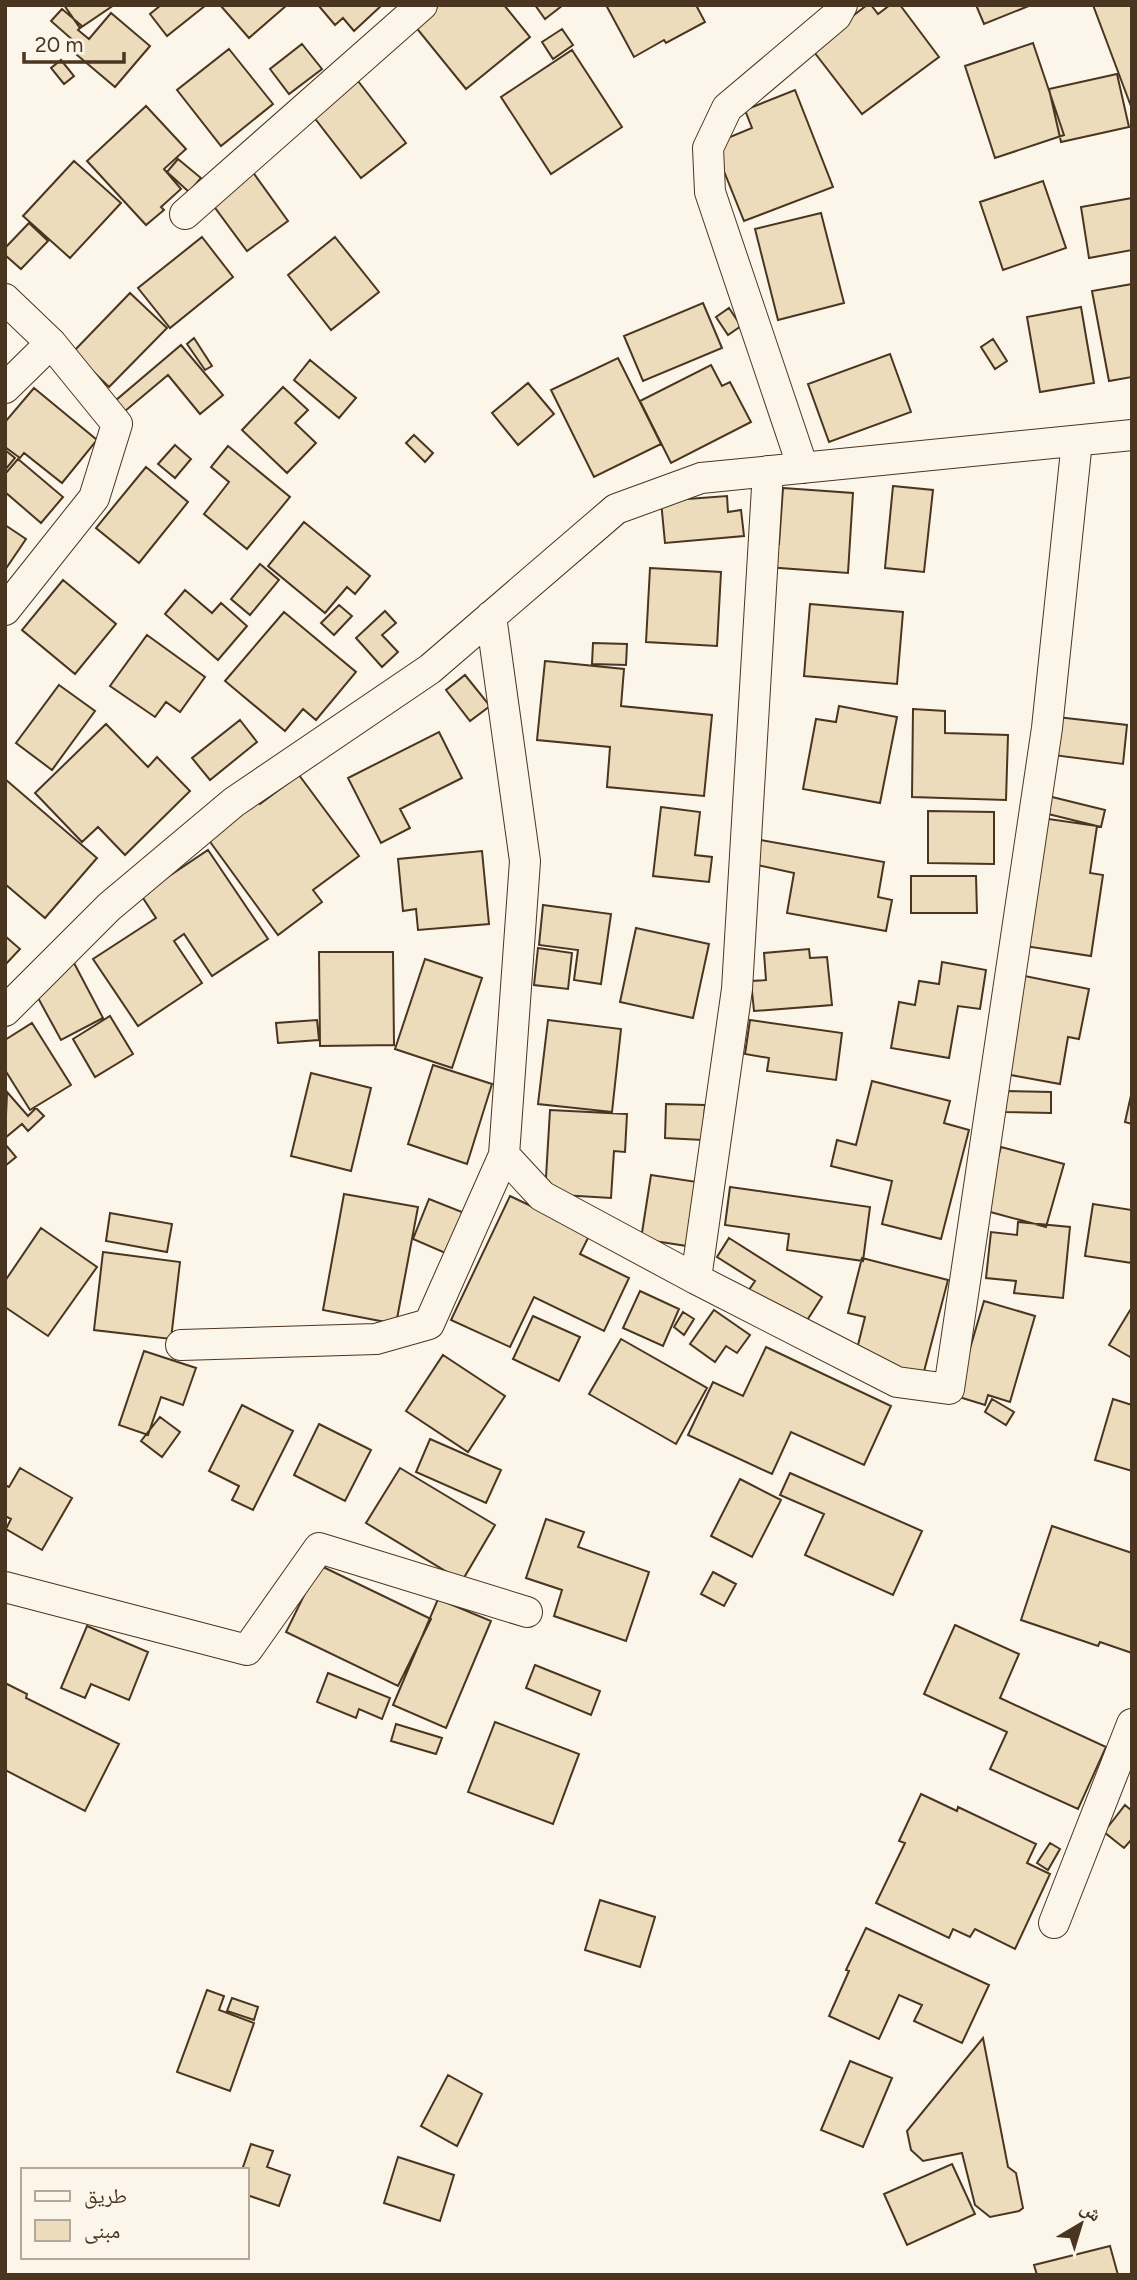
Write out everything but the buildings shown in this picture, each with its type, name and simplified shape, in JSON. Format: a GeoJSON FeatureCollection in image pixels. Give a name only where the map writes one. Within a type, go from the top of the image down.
{"type":"FeatureCollection","features":[{"type":"Feature","properties":{"kind":"street"},"geometry":{"type":"LineString","coordinates":[[186,214],[422,5]]}},
{"type":"Feature","properties":{"kind":"street"},"geometry":{"type":"LineString","coordinates":[[803,468],[710,192],[708,148],[727,108],[836,16],[842,5]]}},
{"type":"Feature","properties":{"kind":"street"},"geometry":{"type":"LineString","coordinates":[[5,299],[51,343],[117,424],[94,498],[5,610]]}},
{"type":"Feature","properties":{"kind":"street"},"geometry":{"type":"LineString","coordinates":[[5,388],[51,343]]}},
{"type":"Feature","properties":{"kind":"street"},"geometry":{"type":"LineString","coordinates":[[5,1011],[109,906],[234,802],[430,669],[616,509],[701,478],[1132,435]]}},
{"type":"Feature","properties":{"kind":"street"},"geometry":{"type":"LineString","coordinates":[[504,1155],[542,1196],[696,1279],[897,1382],[949,1389],[1047,727],[1077,441]]}},
{"type":"Feature","properties":{"kind":"street"},"geometry":{"type":"LineString","coordinates":[[696,1279],[737,989],[768,471]]}},
{"type":"Feature","properties":{"kind":"street"},"geometry":{"type":"LineString","coordinates":[[181,1345],[376,1339],[429,1324],[504,1155],[525,861],[491,616]]}},
{"type":"Feature","properties":{"kind":"street"},"geometry":{"type":"LineString","coordinates":[[5,1587],[247,1650],[319,1548],[527,1612]]}},
{"type":"Feature","properties":{"kind":"street"},"geometry":{"type":"LineString","coordinates":[[1054,1923],[1132,1724]]}}]}
